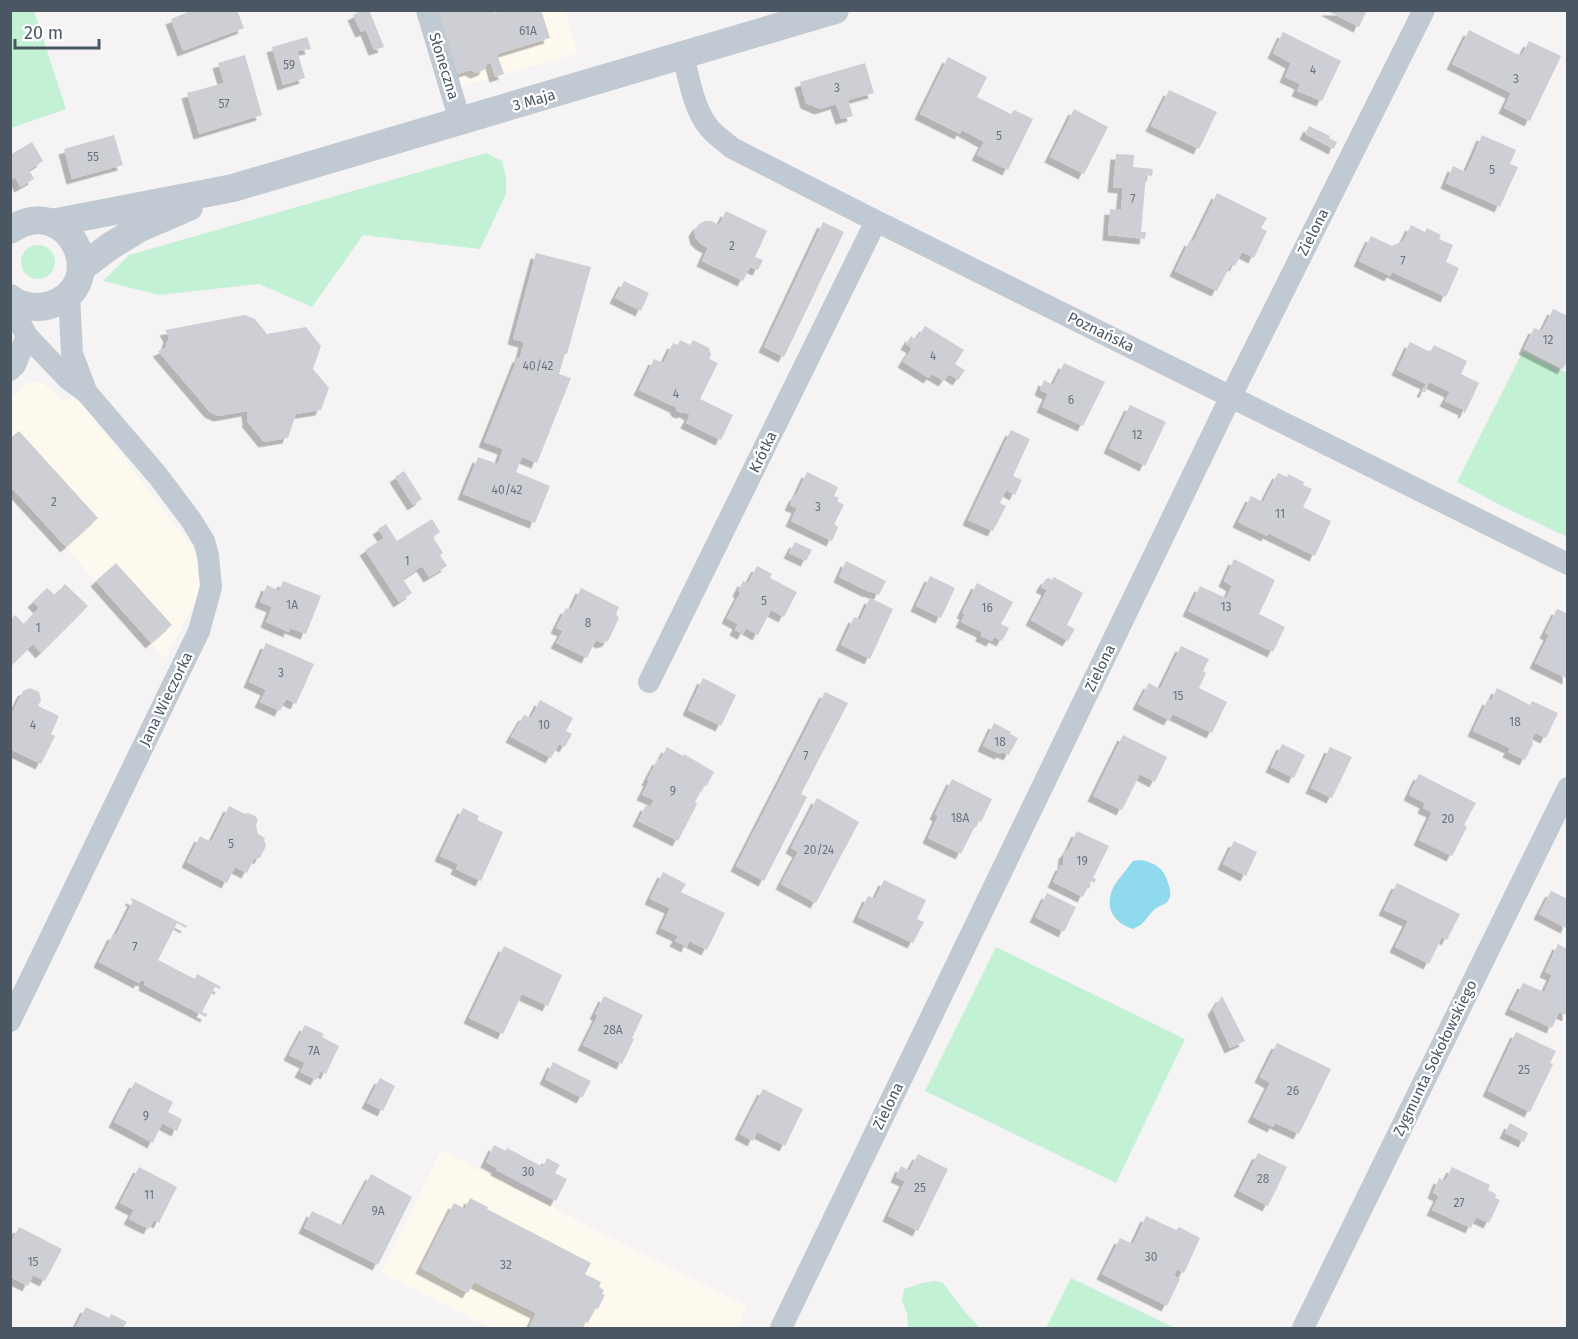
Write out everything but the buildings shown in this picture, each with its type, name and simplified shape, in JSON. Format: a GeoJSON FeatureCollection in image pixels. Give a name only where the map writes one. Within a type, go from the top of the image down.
{"type":"FeatureCollection","features":[{"type":"Feature","properties":{"kind":"street","name":"Słoneczna"},"geometry":{"type":"LineString","coordinates":[[427,10],[460,121]]}},
{"type":"Feature","properties":{"kind":"street","name":"3 Maja"},"geometry":{"type":"LineString","coordinates":[[13,227],[35,220],[52,222],[232,188],[835,10]]}},
{"type":"Feature","properties":{"kind":"street","name":"Zielona"},"geometry":{"type":"LineString","coordinates":[[781,1329],[1231,396],[1424,10]]}},
{"type":"Feature","properties":{"kind":"street","name":"Poznańska"},"geometry":{"type":"LineString","coordinates":[[683,56],[697,106],[706,124],[732,148],[1568,564]]}},
{"type":"Feature","properties":{"kind":"street","name":"3 Maja"},"geometry":{"type":"LineString","coordinates":[[81,268],[138,229],[232,188]]}},
{"type":"Feature","properties":{"kind":"street","name":"Krótka"},"geometry":{"type":"LineString","coordinates":[[649,682],[876,221]]}},
{"type":"Feature","properties":{"kind":"street"},"geometry":{"type":"LineString","coordinates":[[10,298],[28,307],[43,307],[57,303],[69,294],[78,282],[81,268],[80,253],[74,240],[64,229],[52,222]]}},
{"type":"Feature","properties":{"kind":"street","name":"Jana Wieczorka"},"geometry":{"type":"LineString","coordinates":[[69,294],[72,354],[87,393]]}},
{"type":"Feature","properties":{"kind":"street","name":"Jana Wieczorka"},"geometry":{"type":"LineString","coordinates":[[10,304],[27,336],[68,379],[87,393],[158,476],[191,520],[204,541],[208,555],[211,587],[199,632],[10,1021]]}},
{"type":"Feature","properties":{"kind":"street"},"geometry":{"type":"LineString","coordinates":[[10,370],[15,365],[27,336]]}},
{"type":"Feature","properties":{"kind":"street","name":"Zygmunta Sokołowskiego"},"geometry":{"type":"LineString","coordinates":[[1303,1329],[1568,788]]}},
{"type":"Feature","properties":{"kind":"shaded area"},"geometry":{"type":"Polygon","coordinates":[[[504,10],[565,11],[578,53],[461,86],[437,11],[494,11],[496,13],[504,10]]]}},
{"type":"Feature","properties":{"kind":"shaded area"},"geometry":{"type":"Polygon","coordinates":[[[28,382],[42,382],[63,402],[74,397],[83,405],[193,548],[202,578],[201,592],[165,659],[11,486],[11,399],[28,382]]]}},
{"type":"Feature","properties":{"kind":"shaded area"},"geometry":{"type":"Polygon","coordinates":[[[441,1151],[747,1306],[737,1328],[491,1328],[381,1272],[441,1151]]]}},
{"type":"Feature","properties":{"kind":"green space"},"geometry":{"type":"Polygon","coordinates":[[[10,11],[34,11],[66,109],[11,128],[10,11]]]}},
{"type":"Feature","properties":{"kind":"green space"},"geometry":{"type":"Polygon","coordinates":[[[486,153],[502,161],[506,177],[506,194],[480,249],[363,235],[312,307],[259,284],[159,295],[103,281],[129,255],[486,153]]]}},
{"type":"Feature","properties":{"kind":"green space"},"geometry":{"type":"Polygon","coordinates":[[[38,245],[50,250],[55,262],[50,274],[38,279],[26,274],[21,262],[26,250],[38,245]]]}},
{"type":"Feature","properties":{"kind":"green space"},"geometry":{"type":"Polygon","coordinates":[[[1523,351],[1567,373],[1567,537],[1457,482],[1523,351]]]}},
{"type":"Feature","properties":{"kind":"green space"},"geometry":{"type":"Polygon","coordinates":[[[996,947],[1185,1039],[1116,1183],[925,1091],[996,947]]]}},
{"type":"Feature","properties":{"kind":"green space"},"geometry":{"type":"Polygon","coordinates":[[[1071,1278],[1175,1328],[1046,1328],[1071,1278]]]}},
{"type":"Feature","properties":{"kind":"green space"},"geometry":{"type":"Polygon","coordinates":[[[935,1281],[943,1283],[980,1328],[908,1328],[907,1314],[902,1300],[904,1289],[935,1281]]]}},
{"type":"Feature","properties":{"kind":"water"},"geometry":{"type":"Polygon","coordinates":[[[1142,860],[1162,870],[1170,894],[1166,903],[1155,909],[1143,923],[1133,929],[1121,923],[1112,914],[1110,895],[1133,861],[1142,860]]]}}]}
